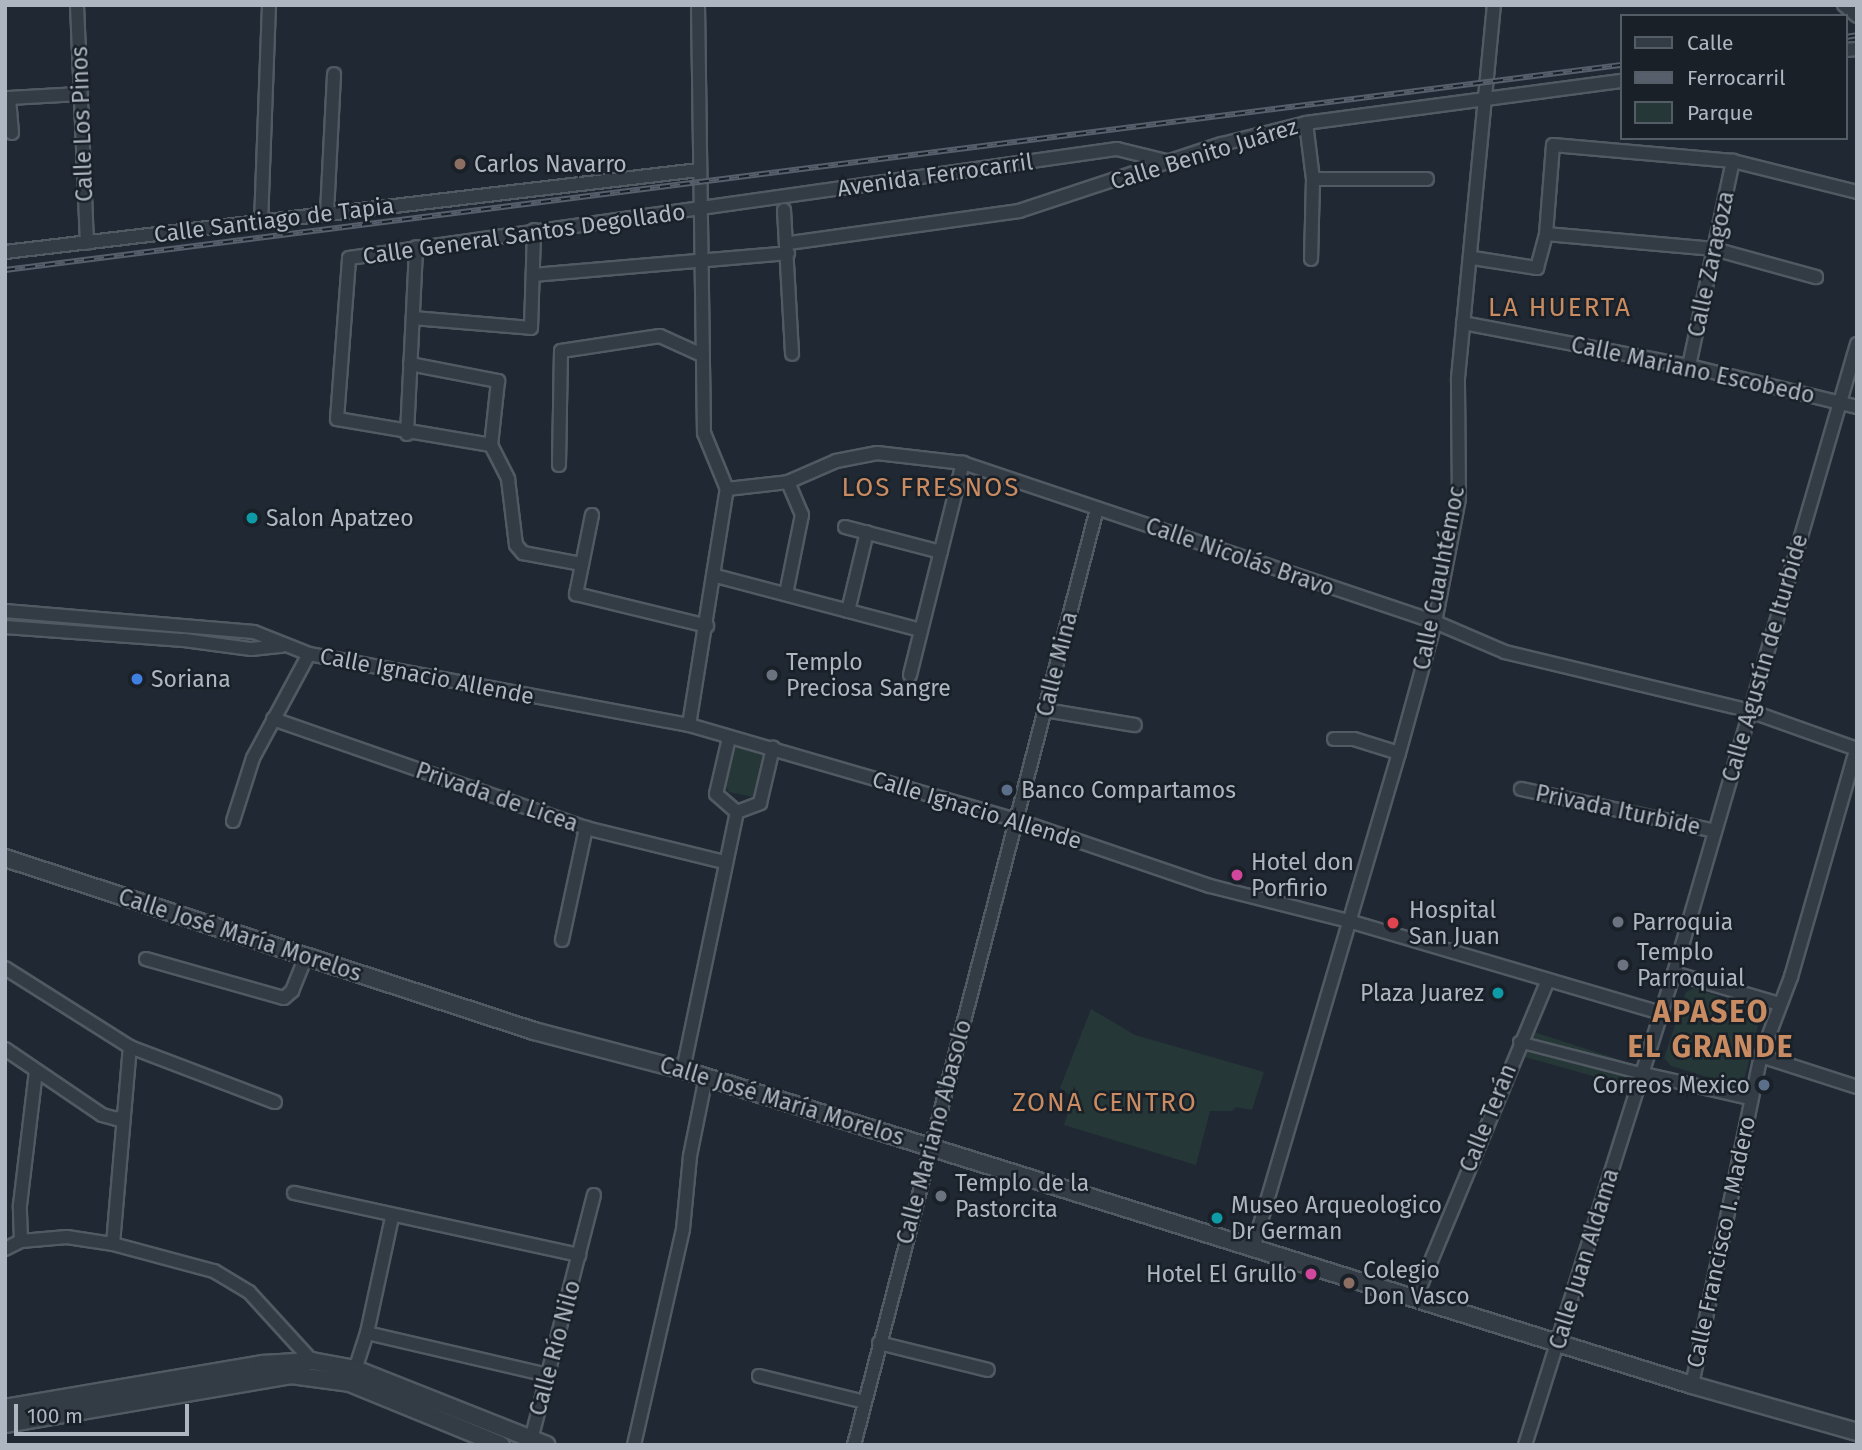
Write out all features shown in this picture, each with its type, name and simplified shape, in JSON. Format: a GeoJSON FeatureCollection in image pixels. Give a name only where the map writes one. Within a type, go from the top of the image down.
{"type":"FeatureCollection","features":[{"type":"Feature","properties":{"kind":"street","name":"Calle Los Pinos"},"geometry":{"type":"LineString","coordinates":[[77,5],[87,243]]}},
{"type":"Feature","properties":{"kind":"street"},"geometry":{"type":"LineString","coordinates":[[261,223],[269,5]]}},
{"type":"Feature","properties":{"kind":"street"},"geometry":{"type":"LineString","coordinates":[[689,725],[716,576],[727,489],[704,433],[699,261],[698,5]]}},
{"type":"Feature","properties":{"kind":"street","name":"Calle Cuauhtémoc"},"geometry":{"type":"LineString","coordinates":[[1254,1245],[1352,922],[1435,622],[1459,499],[1458,378],[1473,258],[1494,5]]}},
{"type":"Feature","properties":{"kind":"street"},"geometry":{"type":"LineString","coordinates":[[1844,5],[1857,16]]}},
{"type":"Feature","properties":{"kind":"street"},"geometry":{"type":"LineString","coordinates":[[327,213],[334,74]]}},
{"type":"Feature","properties":{"kind":"street","name":"Calle Benito Juárez"},"geometry":{"type":"LineString","coordinates":[[533,275],[699,261],[1019,211],[1170,162],[1306,123],[1620,82]]}},
{"type":"Feature","properties":{"kind":"street"},"geometry":{"type":"LineString","coordinates":[[12,133],[9,98],[79,94]]}},
{"type":"Feature","properties":{"kind":"street"},"geometry":{"type":"LineString","coordinates":[[1306,123],[1313,179],[1311,259]]}},
{"type":"Feature","properties":{"kind":"street"},"geometry":{"type":"LineString","coordinates":[[1473,258],[1536,268],[1546,234],[1553,145],[1733,161],[1857,192]]}},
{"type":"Feature","properties":{"kind":"street","name":"Avenida Ferrocarril"},"geometry":{"type":"LineString","coordinates":[[699,209],[1117,149],[1170,162]]}},
{"type":"Feature","properties":{"kind":"street","name":"Calle Zaragoza"},"geometry":{"type":"LineString","coordinates":[[1689,366],[1733,161]]}},
{"type":"Feature","properties":{"kind":"street","name":"Calle Santiago de Tapia"},"geometry":{"type":"LineString","coordinates":[[5,252],[261,223],[543,186],[699,170]]}},
{"type":"Feature","properties":{"kind":"street"},"geometry":{"type":"LineString","coordinates":[[1313,179],[1427,179]]}},
{"type":"Feature","properties":{"kind":"street","name":"Calle General Santos Degollado"},"geometry":{"type":"LineString","coordinates":[[407,434],[337,419],[349,258],[699,209]]}},
{"type":"Feature","properties":{"kind":"street"},"geometry":{"type":"LineString","coordinates":[[784,210],[789,248],[792,354]]}},
{"type":"Feature","properties":{"kind":"street"},"geometry":{"type":"LineString","coordinates":[[413,318],[531,328],[534,230]]}},
{"type":"Feature","properties":{"kind":"street"},"geometry":{"type":"LineString","coordinates":[[1546,234],[1714,249],[1816,277]]}},
{"type":"Feature","properties":{"kind":"street"},"geometry":{"type":"LineString","coordinates":[[416,247],[407,434],[491,445]]}},
{"type":"Feature","properties":{"kind":"street","name":"Calle Mariano Escobedo"},"geometry":{"type":"LineString","coordinates":[[1463,323],[1689,366],[1857,407]]}},
{"type":"Feature","properties":{"kind":"street"},"geometry":{"type":"LineString","coordinates":[[559,465],[561,351],[660,336],[702,355]]}},
{"type":"Feature","properties":{"kind":"street","name":"Calle Agustín de Iturbide"},"geometry":{"type":"LineString","coordinates":[[1661,1013],[1857,345]]}},
{"type":"Feature","properties":{"kind":"street"},"geometry":{"type":"LineString","coordinates":[[410,364],[498,381],[491,445],[508,479],[516,545],[523,553],[582,564]]}},
{"type":"Feature","properties":{"kind":"street","name":"Calle Nicolás Bravo"},"geometry":{"type":"LineString","coordinates":[[727,489],[788,482],[836,461],[877,453],[963,463],[1435,622],[1506,652],[1750,710],[1857,748]]}},
{"type":"Feature","properties":{"kind":"street"},"geometry":{"type":"LineString","coordinates":[[910,675],[963,463]]}},
{"type":"Feature","properties":{"kind":"street"},"geometry":{"type":"LineString","coordinates":[[786,594],[802,515],[788,482]]}},
{"type":"Feature","properties":{"kind":"street","name":"Calle Mina"},"geometry":{"type":"LineString","coordinates":[[1017,820],[1097,509]]}},
{"type":"Feature","properties":{"kind":"street"},"geometry":{"type":"LineString","coordinates":[[592,515],[576,594],[707,626]]}},
{"type":"Feature","properties":{"kind":"street"},"geometry":{"type":"LineString","coordinates":[[845,527],[941,552]]}},
{"type":"Feature","properties":{"kind":"street"},"geometry":{"type":"LineString","coordinates":[[848,611],[867,532]]}},
{"type":"Feature","properties":{"kind":"street"},"geometry":{"type":"LineString","coordinates":[[716,576],[921,631]]}},
{"type":"Feature","properties":{"kind":"street","name":"Calle Ignacio Allende"},"geometry":{"type":"LineString","coordinates":[[5,611],[185,623],[254,632],[282,646],[309,654],[689,725],[1017,820],[1210,886],[1352,922],[1661,1013]]}},
{"type":"Feature","properties":{"kind":"street","name":"Calle Ignacio Allende"},"geometry":{"type":"LineString","coordinates":[[5,627],[184,640],[251,649],[282,646]]}},
{"type":"Feature","properties":{"kind":"street"},"geometry":{"type":"LineString","coordinates":[[233,821],[253,758],[309,654]]}},
{"type":"Feature","properties":{"kind":"street"},"geometry":{"type":"LineString","coordinates":[[1045,710],[1135,725]]}},
{"type":"Feature","properties":{"kind":"street","name":"Privada de Licea"},"geometry":{"type":"LineString","coordinates":[[273,719],[586,828],[724,862]]}},
{"type":"Feature","properties":{"kind":"street"},"geometry":{"type":"LineString","coordinates":[[729,738],[716,794],[737,812]]}},
{"type":"Feature","properties":{"kind":"street"},"geometry":{"type":"LineString","coordinates":[[1334,739],[1354,738],[1399,753]]}},
{"type":"Feature","properties":{"kind":"street"},"geometry":{"type":"LineString","coordinates":[[737,812],[760,803],[773,748]]}},
{"type":"Feature","properties":{"kind":"street","name":"Calle Francisco I. Madero"},"geometry":{"type":"LineString","coordinates":[[1692,1385],[1760,1056],[1779,1004],[1857,748]]}},
{"type":"Feature","properties":{"kind":"street","name":"Privada Iturbide"},"geometry":{"type":"LineString","coordinates":[[1521,789],[1715,831]]}},
{"type":"Feature","properties":{"kind":"street"},"geometry":{"type":"LineString","coordinates":[[683,1070],[724,862],[737,812]]}},
{"type":"Feature","properties":{"kind":"street","name":"Calle Mariano Abasolo"},"geometry":{"type":"LineString","coordinates":[[855,1445],[930,1146],[1017,820]]}},
{"type":"Feature","properties":{"kind":"street"},"geometry":{"type":"LineString","coordinates":[[562,940],[586,828]]}},
{"type":"Feature","properties":{"kind":"street","name":"Calle José María Morelos"},"geometry":{"type":"LineString","coordinates":[[5,858],[534,1031],[683,1070],[1254,1245],[1692,1385],[1857,1432]]}},
{"type":"Feature","properties":{"kind":"street"},"geometry":{"type":"LineString","coordinates":[[146,959],[284,998],[292,991],[306,957]]}},
{"type":"Feature","properties":{"kind":"street"},"geometry":{"type":"LineString","coordinates":[[5,968],[130,1047],[275,1102]]}},
{"type":"Feature","properties":{"kind":"street"},"geometry":{"type":"LineString","coordinates":[[1674,972],[1779,1004]]}},
{"type":"Feature","properties":{"kind":"street","name":"Calle Terán"},"geometry":{"type":"LineString","coordinates":[[1416,1297],[1519,1042],[1548,980]]}},
{"type":"Feature","properties":{"kind":"street","name":"Calle Juan Aldama"},"geometry":{"type":"LineString","coordinates":[[1525,1445],[1560,1341],[1625,1121],[1644,1074],[1661,1013]]}},
{"type":"Feature","properties":{"kind":"street"},"geometry":{"type":"LineString","coordinates":[[1519,1042],[1750,1098]]}},
{"type":"Feature","properties":{"kind":"street"},"geometry":{"type":"LineString","coordinates":[[113,1244],[130,1047]]}},
{"type":"Feature","properties":{"kind":"street"},"geometry":{"type":"LineString","coordinates":[[5,1049],[102,1115],[117,1119],[123,1116]]}},
{"type":"Feature","properties":{"kind":"street"},"geometry":{"type":"LineString","coordinates":[[1760,1056],[1857,1087]]}},
{"type":"Feature","properties":{"kind":"street"},"geometry":{"type":"LineString","coordinates":[[21,1241],[20,1205],[36,1071]]}},
{"type":"Feature","properties":{"kind":"street"},"geometry":{"type":"LineString","coordinates":[[634,1445],[683,1229],[690,1156],[706,1077]]}},
{"type":"Feature","properties":{"kind":"street"},"geometry":{"type":"LineString","coordinates":[[294,1193],[392,1217],[579,1255]]}},
{"type":"Feature","properties":{"kind":"street","name":"Calle Río Nilo"},"geometry":{"type":"LineString","coordinates":[[531,1440],[594,1195]]}},
{"type":"Feature","properties":{"kind":"street"},"geometry":{"type":"LineString","coordinates":[[353,1376],[367,1333],[392,1217]]}},
{"type":"Feature","properties":{"kind":"street"},"geometry":{"type":"LineString","coordinates":[[5,1249],[21,1241],[67,1237],[113,1244],[233,1280],[312,1361]]}},
{"type":"Feature","properties":{"kind":"street"},"geometry":{"type":"LineString","coordinates":[[367,1333],[548,1375]]}},
{"type":"Feature","properties":{"kind":"street"},"geometry":{"type":"LineString","coordinates":[[879,1343],[988,1370]]}},
{"type":"Feature","properties":{"kind":"street"},"geometry":{"type":"LineString","coordinates":[[5,1408],[262,1364],[312,1361],[547,1445]]}},
{"type":"Feature","properties":{"kind":"street"},"geometry":{"type":"LineString","coordinates":[[5,1424],[291,1375],[353,1376],[501,1445]]}},
{"type":"Feature","properties":{"kind":"street"},"geometry":{"type":"LineString","coordinates":[[759,1377],[865,1402]]}},
{"type":"Feature","properties":{"kind":"green space"},"geometry":{"type":"Polygon","coordinates":[[[740,744],[764,751],[760,792],[753,797],[729,792],[725,786],[733,747],[740,744]]]}},
{"type":"Feature","properties":{"kind":"green space"},"geometry":{"type":"Polygon","coordinates":[[[1694,988],[1762,1011],[1744,1080],[1734,1085],[1671,1066],[1664,1058],[1686,992],[1694,988]]]}},
{"type":"Feature","properties":{"kind":"green space"},"geometry":{"type":"Polygon","coordinates":[[[1091,1009],[1135,1035],[1264,1072],[1252,1110],[1236,1107],[1232,1111],[1210,1111],[1196,1165],[1064,1125],[1073,1097],[1060,1088],[1091,1009]]]}},
{"type":"Feature","properties":{"kind":"green space"},"geometry":{"type":"Polygon","coordinates":[[[1531,1031],[1639,1066],[1632,1087],[1521,1056],[1531,1031]]]}},
{"type":"Feature","properties":{"kind":"railway"},"geometry":{"type":"LineString","coordinates":[[1848,37],[1857,35]]}},
{"type":"Feature","properties":{"kind":"railway"},"geometry":{"type":"LineString","coordinates":[[5,270],[1620,65]]}},
{"type":"Feature","properties":{"kind":"place","name":"Carlos Navarro"},"geometry":{"type":"Point","coordinates":[460,164]}},
{"type":"Feature","properties":{"kind":"place","name":"Salon Apatzeo"},"geometry":{"type":"Point","coordinates":[252,518]}},
{"type":"Feature","properties":{"kind":"place","name":"Templo Preciosa Sangre"},"geometry":{"type":"Point","coordinates":[772,675]}},
{"type":"Feature","properties":{"kind":"place","name":"Soriana"},"geometry":{"type":"Point","coordinates":[137,679]}},
{"type":"Feature","properties":{"kind":"place","name":"Banco Compartamos"},"geometry":{"type":"Point","coordinates":[1007,790]}},
{"type":"Feature","properties":{"kind":"place","name":"Hotel don Porfirio"},"geometry":{"type":"Point","coordinates":[1237,875]}},
{"type":"Feature","properties":{"kind":"place","name":"Parroquia"},"geometry":{"type":"Point","coordinates":[1618,922]}},
{"type":"Feature","properties":{"kind":"place","name":"Hospital San Juan"},"geometry":{"type":"Point","coordinates":[1393,923]}},
{"type":"Feature","properties":{"kind":"place","name":"Templo Parroquial"},"geometry":{"type":"Point","coordinates":[1623,965]}},
{"type":"Feature","properties":{"kind":"place","name":"Plaza Juarez"},"geometry":{"type":"Point","coordinates":[1498,993]}},
{"type":"Feature","properties":{"kind":"place","name":"Correos Mexico"},"geometry":{"type":"Point","coordinates":[1764,1085]}},
{"type":"Feature","properties":{"kind":"place","name":"Templo de la Pastorcita"},"geometry":{"type":"Point","coordinates":[941,1196]}},
{"type":"Feature","properties":{"kind":"place","name":"Museo Arqueologico Dr German"},"geometry":{"type":"Point","coordinates":[1217,1218]}},
{"type":"Feature","properties":{"kind":"place","name":"Hotel El Grullo"},"geometry":{"type":"Point","coordinates":[1311,1274]}},
{"type":"Feature","properties":{"kind":"place","name":"Colegio Don Vasco"},"geometry":{"type":"Point","coordinates":[1349,1283]}},
{"type":"Feature","properties":{"kind":"district","name":"LA HUERTA"},"geometry":{"type":"Point","coordinates":[1560,308]}},
{"type":"Feature","properties":{"kind":"district","name":"LOS FRESNOS"},"geometry":{"type":"Point","coordinates":[931,488]}},
{"type":"Feature","properties":{"kind":"district","name":"APASEO EL GRANDE"},"geometry":{"type":"Point","coordinates":[1711,1029]}},
{"type":"Feature","properties":{"kind":"district","name":"ZONA CENTRO"},"geometry":{"type":"Point","coordinates":[1105,1103]}}]}
